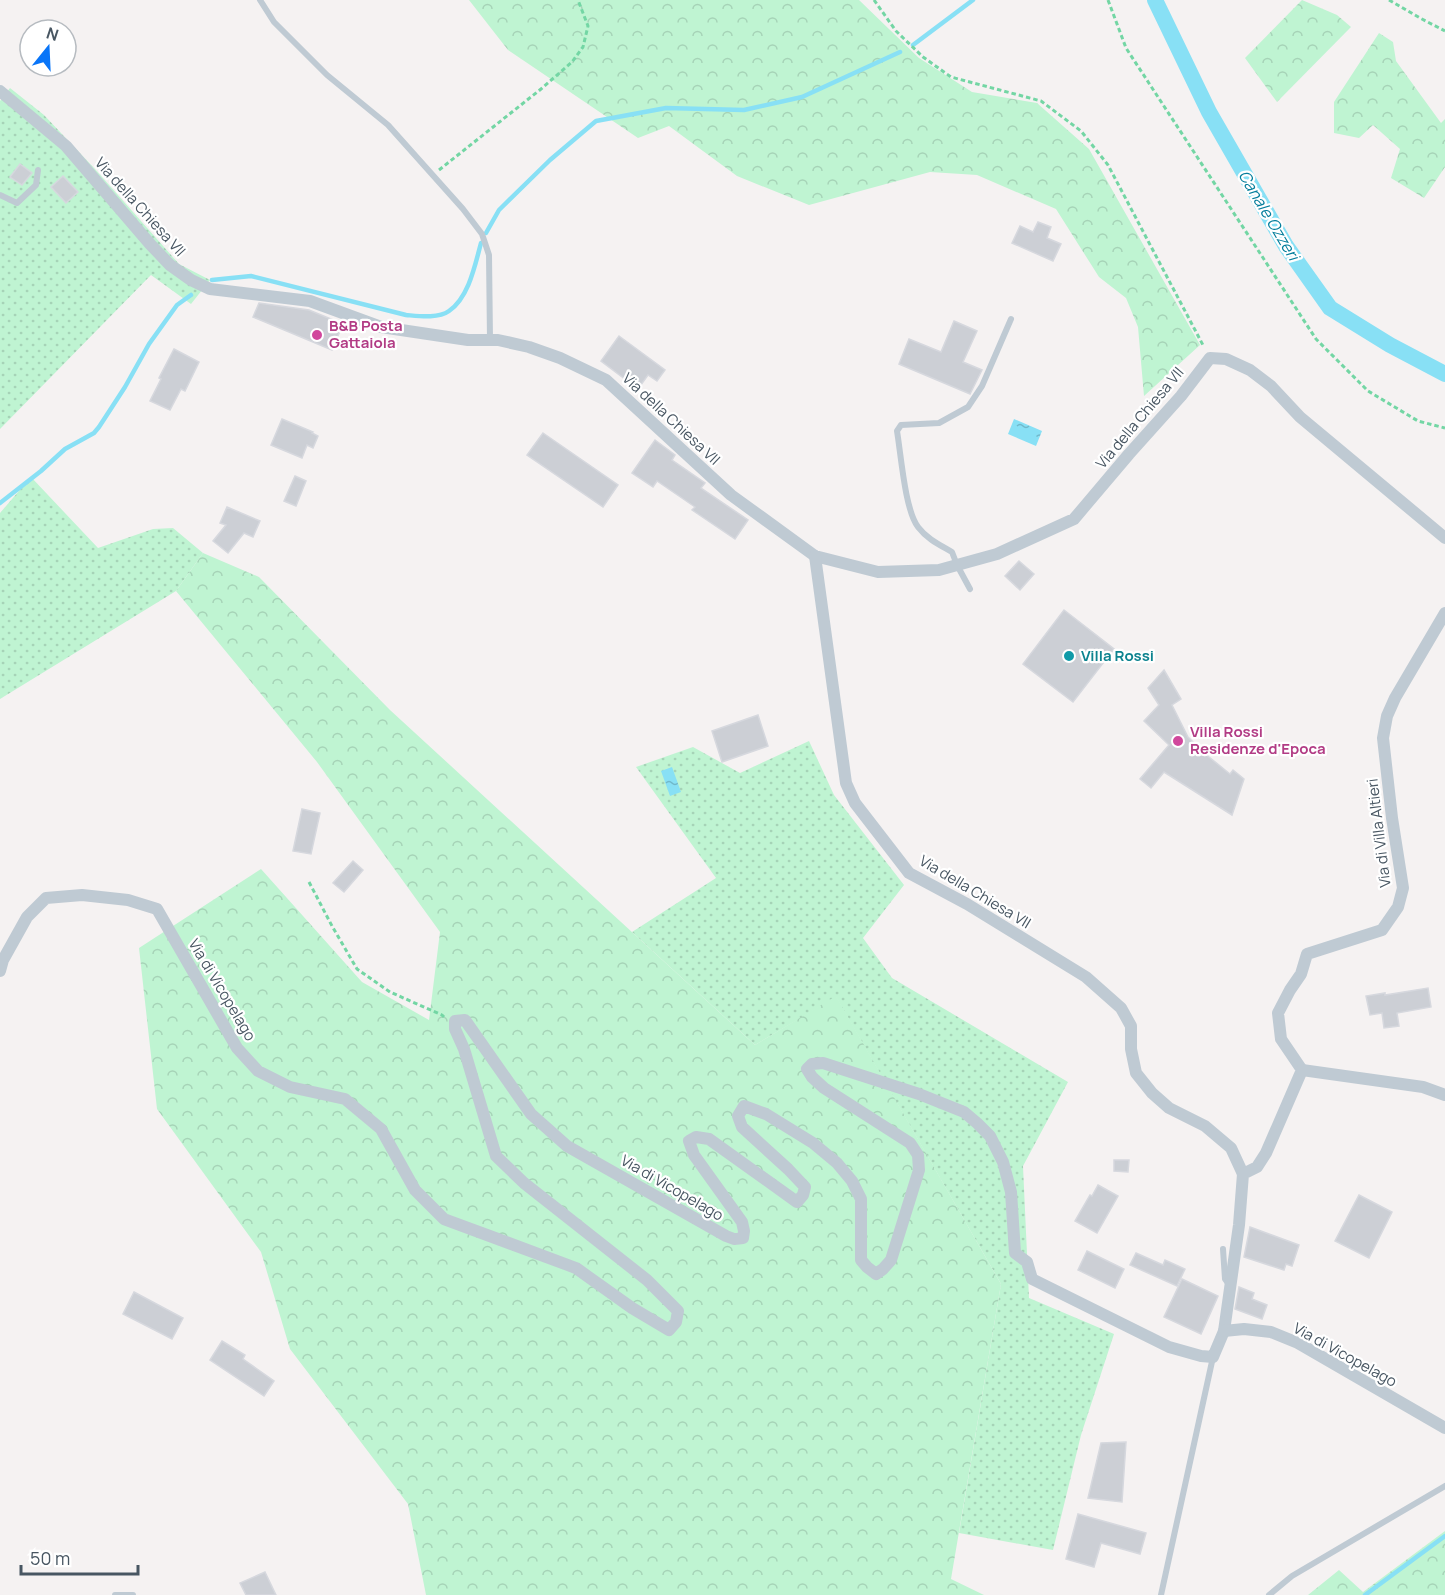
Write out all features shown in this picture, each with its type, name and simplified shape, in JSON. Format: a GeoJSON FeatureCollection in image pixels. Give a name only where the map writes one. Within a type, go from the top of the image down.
{"type":"FeatureCollection","features":[{"type":"Feature","properties":{"kind":"street","name":"Via della Chiesa VII"},"geometry":{"type":"LineString","coordinates":[[0,91],[66,146],[150,244],[170,265],[192,280],[210,289],[310,301],[381,327],[468,340],[498,340],[529,346],[560,358],[606,380],[731,495],[814,556],[878,572],[939,570],[997,554],[1074,519],[1210,358]]}},
{"type":"Feature","properties":{"kind":"street"},"geometry":{"type":"LineString","coordinates":[[1210,358],[1226,359],[1250,370],[1271,386],[1300,417],[1445,538]]}},
{"type":"Feature","properties":{"kind":"street","name":"Via della Chiesa VII"},"geometry":{"type":"LineString","coordinates":[[814,556],[846,783],[855,803],[909,873],[967,904],[1086,977],[1121,1008],[1131,1026],[1131,1049],[1136,1073],[1152,1093],[1169,1107],[1205,1126],[1231,1148],[1244,1174]]}},
{"type":"Feature","properties":{"kind":"street","name":"Via di Villa Altieri"},"geometry":{"type":"LineString","coordinates":[[1302,1070],[1281,1039],[1278,1013],[1301,974],[1307,954],[1382,930],[1398,907],[1403,888],[1383,738],[1387,716],[1395,698],[1445,613]]}},
{"type":"Feature","properties":{"kind":"street","name":"Via di Vicopelago"},"geometry":{"type":"LineString","coordinates":[[0,971],[3,960],[27,917],[46,898],[82,896],[128,900],[157,909],[237,1048],[258,1071],[290,1088],[345,1099],[381,1130],[415,1190],[444,1219],[576,1268],[632,1308],[669,1330],[676,1322],[678,1311],[647,1280],[524,1183],[496,1155],[464,1049],[455,1029],[455,1021],[465,1020],[531,1114],[567,1146],[734,1239],[743,1238],[742,1221],[694,1155],[689,1141],[696,1137],[709,1139],[797,1202],[803,1195],[805,1187],[742,1127],[738,1116],[744,1106],[766,1114],[813,1143],[837,1163],[852,1181],[861,1199],[861,1260],[876,1274],[884,1269],[891,1260],[919,1170],[918,1155],[910,1143],[824,1088],[812,1077],[807,1069],[812,1064],[823,1063],[918,1094],[964,1112],[990,1136],[1003,1162],[1011,1192],[1015,1253],[1027,1262],[1032,1279],[1169,1347],[1213,1357]]}},
{"type":"Feature","properties":{"kind":"street"},"geometry":{"type":"LineString","coordinates":[[1213,1357],[1224,1331],[1244,1174],[1257,1167],[1266,1152],[1302,1070],[1423,1087],[1445,1095]]}},
{"type":"Feature","properties":{"kind":"street","name":"Via di Vicopelago"},"geometry":{"type":"LineString","coordinates":[[1224,1331],[1244,1329],[1271,1332],[1298,1343],[1445,1428]]}},
{"type":"Feature","properties":{"kind":"lane"},"geometry":{"type":"LineString","coordinates":[[260,0],[274,22],[327,75],[388,125],[463,209],[482,234],[489,255],[490,340]]}},
{"type":"Feature","properties":{"kind":"lane"},"geometry":{"type":"LineString","coordinates":[[0,195],[17,203],[36,185],[38,170]]}},
{"type":"Feature","properties":{"kind":"lane"},"geometry":{"type":"LineString","coordinates":[[970,589],[952,552],[933,541],[917,526],[908,500],[897,431],[901,425],[939,423],[968,407],[982,386],[1011,319]]}},
{"type":"Feature","properties":{"kind":"lane"},"geometry":{"type":"LineString","coordinates":[[1223,1249],[1225,1280],[1230,1287]]}},
{"type":"Feature","properties":{"kind":"lane"},"geometry":{"type":"LineString","coordinates":[[1161,1595],[1213,1357]]}},
{"type":"Feature","properties":{"kind":"lane"},"geometry":{"type":"LineString","coordinates":[[1269,1595],[1292,1576],[1445,1486]]}},
{"type":"Feature","properties":{"kind":"lane"},"geometry":{"type":"LineString","coordinates":[[115,1595],[133,1595]]}},
{"type":"Feature","properties":{"kind":"path"},"geometry":{"type":"LineString","coordinates":[[433,175],[572,62],[582,47],[588,26],[578,0]]}},
{"type":"Feature","properties":{"kind":"path"},"geometry":{"type":"LineString","coordinates":[[874,0],[896,31],[923,57],[951,77],[1041,101],[1081,131],[1108,165],[1210,358]]}},
{"type":"Feature","properties":{"kind":"path"},"geometry":{"type":"LineString","coordinates":[[1108,0],[1126,48],[1316,339],[1368,391],[1418,421],[1445,428]]}},
{"type":"Feature","properties":{"kind":"path"},"geometry":{"type":"LineString","coordinates":[[1389,0],[1445,31]]}},
{"type":"Feature","properties":{"kind":"path"},"geometry":{"type":"LineString","coordinates":[[309,882],[357,969],[390,992],[442,1015],[455,1029]]}},
{"type":"Feature","properties":{"kind":"green space"},"geometry":{"type":"Polygon","coordinates":[[[469,0],[859,0],[919,58],[972,92],[1037,103],[1089,149],[1200,345],[1144,396],[1138,327],[1126,298],[1099,277],[1056,209],[977,175],[930,172],[809,205],[737,176],[669,126],[638,138],[508,50],[469,0]]]}},
{"type":"Feature","properties":{"kind":"green space"},"geometry":{"type":"Polygon","coordinates":[[[1302,0],[1337,15],[1351,27],[1277,102],[1245,58],[1302,0]]]}},
{"type":"Feature","properties":{"kind":"green space"},"geometry":{"type":"Polygon","coordinates":[[[1379,33],[1393,42],[1396,61],[1441,123],[1445,119],[1445,167],[1424,198],[1391,178],[1400,149],[1373,125],[1359,138],[1334,133],[1334,102],[1379,33]]]}},
{"type":"Feature","properties":{"kind":"green space"},"geometry":{"type":"Polygon","coordinates":[[[10,88],[44,115],[179,264],[210,280],[191,304],[151,275],[0,429],[0,101],[10,88]]]}},
{"type":"Feature","properties":{"kind":"green space"},"geometry":{"type":"Polygon","coordinates":[[[31,477],[98,548],[153,529],[173,528],[203,553],[176,591],[0,699],[0,513],[31,477]]]}},
{"type":"Feature","properties":{"kind":"green space"},"geometry":{"type":"Polygon","coordinates":[[[203,553],[259,577],[390,710],[755,1045],[836,996],[1001,1284],[951,1579],[984,1595],[426,1595],[408,1504],[290,1349],[261,1252],[157,1109],[139,948],[261,869],[362,982],[429,1020],[440,932],[317,762],[176,591],[203,553]]]}},
{"type":"Feature","properties":{"kind":"green space"},"geometry":{"type":"Polygon","coordinates":[[[809,741],[834,795],[904,885],[863,938],[892,978],[1068,1082],[1023,1166],[1029,1298],[1114,1334],[1081,1435],[1053,1550],[959,1533],[1001,1284],[836,997],[755,1045],[632,932],[716,878],[636,767],[693,747],[740,773],[809,741]]]}},
{"type":"Feature","properties":{"kind":"green space"},"geometry":{"type":"Polygon","coordinates":[[[1445,1531],[1445,1595],[1308,1595],[1339,1570],[1363,1592],[1445,1531]]]}},
{"type":"Feature","properties":{"kind":"water"},"geometry":{"type":"Polygon","coordinates":[[[1014,419],[1042,431],[1036,446],[1008,434],[1014,419]]]}},
{"type":"Feature","properties":{"kind":"water"},"geometry":{"type":"Polygon","coordinates":[[[672,767],[681,792],[670,796],[661,771],[672,767]]]}},
{"type":"Feature","properties":{"kind":"building"},"geometry":{"type":"Polygon","coordinates":[[[20,164],[32,173],[22,185],[10,177],[20,164]]]}},
{"type":"Feature","properties":{"kind":"building"},"geometry":{"type":"Polygon","coordinates":[[[63,176],[78,192],[66,203],[51,187],[63,176]]]}},
{"type":"Feature","properties":{"kind":"building"},"geometry":{"type":"Polygon","coordinates":[[[1038,222],[1051,227],[1047,238],[1061,244],[1053,261],[1012,243],[1020,226],[1033,232],[1038,222]]]}},
{"type":"Feature","properties":{"kind":"building"},"geometry":{"type":"Polygon","coordinates":[[[259,303],[309,310],[343,324],[332,350],[253,317],[259,303]]]}},
{"type":"Feature","properties":{"kind":"building"},"geometry":{"type":"Polygon","coordinates":[[[954,321],[977,331],[963,362],[982,370],[970,394],[899,364],[909,339],[941,352],[954,321]]]}},
{"type":"Feature","properties":{"kind":"building"},"geometry":{"type":"Polygon","coordinates":[[[619,336],[665,370],[657,381],[648,375],[638,389],[601,361],[619,336]]]}},
{"type":"Feature","properties":{"kind":"building"},"geometry":{"type":"Polygon","coordinates":[[[174,349],[199,362],[185,391],[181,389],[170,410],[150,401],[174,349]]]}},
{"type":"Feature","properties":{"kind":"building"},"geometry":{"type":"Polygon","coordinates":[[[282,419],[318,436],[313,448],[307,445],[302,458],[271,445],[282,419]]]}},
{"type":"Feature","properties":{"kind":"building"},"geometry":{"type":"Polygon","coordinates":[[[543,433],[618,485],[603,507],[527,455],[543,433]]]}},
{"type":"Feature","properties":{"kind":"building"},"geometry":{"type":"Polygon","coordinates":[[[655,440],[675,455],[672,460],[705,483],[701,488],[748,520],[735,539],[692,510],[695,507],[657,481],[653,487],[632,473],[655,440]]]}},
{"type":"Feature","properties":{"kind":"building"},"geometry":{"type":"Polygon","coordinates":[[[295,476],[306,481],[296,506],[284,501],[295,476]]]}},
{"type":"Feature","properties":{"kind":"building"},"geometry":{"type":"Polygon","coordinates":[[[227,507],[260,521],[253,537],[244,533],[228,553],[213,541],[226,525],[220,523],[227,507]]]}},
{"type":"Feature","properties":{"kind":"building"},"geometry":{"type":"Polygon","coordinates":[[[1019,561],[1034,574],[1020,590],[1005,576],[1019,561]]]}},
{"type":"Feature","properties":{"kind":"building","name":"Villa Rossi"},"geometry":{"type":"Polygon","coordinates":[[[1064,610],[1114,649],[1073,702],[1023,664],[1064,610]]]}},
{"type":"Feature","properties":{"kind":"building","name":"Villa Rossi Residenze d'Epoca"},"geometry":{"type":"Polygon","coordinates":[[[1164,670],[1181,699],[1172,705],[1188,737],[1230,774],[1233,770],[1244,779],[1232,815],[1164,772],[1151,788],[1140,779],[1169,745],[1144,721],[1159,705],[1148,688],[1164,670]]]}},
{"type":"Feature","properties":{"kind":"building"},"geometry":{"type":"Polygon","coordinates":[[[758,715],[768,746],[722,762],[712,731],[758,715]]]}},
{"type":"Feature","properties":{"kind":"building"},"geometry":{"type":"Polygon","coordinates":[[[302,809],[320,813],[311,854],[293,851],[302,809]]]}},
{"type":"Feature","properties":{"kind":"building"},"geometry":{"type":"Polygon","coordinates":[[[353,861],[363,870],[344,892],[333,883],[353,861]]]}},
{"type":"Feature","properties":{"kind":"building"},"geometry":{"type":"Polygon","coordinates":[[[1428,988],[1431,1007],[1397,1013],[1399,1026],[1384,1028],[1382,1013],[1370,1015],[1366,996],[1428,988]]]}},
{"type":"Feature","properties":{"kind":"building"},"geometry":{"type":"Polygon","coordinates":[[[1114,1160],[1129,1160],[1128,1172],[1114,1171],[1114,1160]]]}},
{"type":"Feature","properties":{"kind":"building"},"geometry":{"type":"Polygon","coordinates":[[[1098,1185],[1118,1196],[1097,1233],[1075,1221],[1098,1185]]]}},
{"type":"Feature","properties":{"kind":"building"},"geometry":{"type":"Polygon","coordinates":[[[1359,1195],[1392,1212],[1369,1258],[1335,1241],[1359,1195]]]}},
{"type":"Feature","properties":{"kind":"building"},"geometry":{"type":"Polygon","coordinates":[[[1250,1227],[1299,1245],[1292,1266],[1286,1264],[1284,1270],[1244,1257],[1250,1227]]]}},
{"type":"Feature","properties":{"kind":"building"},"geometry":{"type":"Polygon","coordinates":[[[1087,1251],[1124,1269],[1115,1288],[1078,1270],[1087,1251]]]}},
{"type":"Feature","properties":{"kind":"building"},"geometry":{"type":"Polygon","coordinates":[[[1136,1253],[1163,1265],[1165,1260],[1185,1269],[1177,1286],[1130,1265],[1136,1253]]]}},
{"type":"Feature","properties":{"kind":"building"},"geometry":{"type":"Polygon","coordinates":[[[1182,1279],[1218,1296],[1201,1334],[1164,1317],[1182,1279]]]}},
{"type":"Feature","properties":{"kind":"building"},"geometry":{"type":"Polygon","coordinates":[[[1239,1287],[1254,1293],[1252,1299],[1267,1305],[1262,1319],[1235,1309],[1239,1287]]]}},
{"type":"Feature","properties":{"kind":"building"},"geometry":{"type":"Polygon","coordinates":[[[134,1292],[183,1318],[172,1339],[123,1314],[134,1292]]]}},
{"type":"Feature","properties":{"kind":"building"},"geometry":{"type":"Polygon","coordinates":[[[222,1341],[245,1355],[243,1359],[274,1381],[264,1396],[210,1360],[222,1341]]]}},
{"type":"Feature","properties":{"kind":"building"},"geometry":{"type":"Polygon","coordinates":[[[1126,1442],[1122,1502],[1088,1498],[1101,1443],[1126,1442]]]}},
{"type":"Feature","properties":{"kind":"building"},"geometry":{"type":"Polygon","coordinates":[[[1078,1514],[1146,1533],[1140,1554],[1101,1543],[1094,1567],[1066,1559],[1078,1514]]]}},
{"type":"Feature","properties":{"kind":"building"},"geometry":{"type":"Polygon","coordinates":[[[265,1572],[276,1595],[246,1595],[240,1583],[265,1572]]]}},
{"type":"Feature","properties":{"kind":"waterway"},"geometry":{"type":"LineString","coordinates":[[913,45],[973,0]]}},
{"type":"Feature","properties":{"kind":"waterway","name":"Canale Ozzeri"},"geometry":{"type":"LineString","coordinates":[[1155,0],[1209,112],[1286,246],[1330,308],[1390,345],[1445,374]]}},
{"type":"Feature","properties":{"kind":"waterway"},"geometry":{"type":"LineString","coordinates":[[486,233],[499,210],[550,160],[596,121],[666,108],[744,110],[802,97],[900,52]]}},
{"type":"Feature","properties":{"kind":"waterway"},"geometry":{"type":"LineString","coordinates":[[212,280],[251,276],[406,315],[434,316],[449,311],[462,298],[474,270],[481,243]]}},
{"type":"Feature","properties":{"kind":"waterway"},"geometry":{"type":"LineString","coordinates":[[0,503],[65,449],[94,433],[125,387],[149,344],[177,305],[191,295]]}},
{"type":"Feature","properties":{"kind":"waterway"},"geometry":{"type":"LineString","coordinates":[[1365,1595],[1445,1536]]}},
{"type":"Feature","properties":{"kind":"place","name":"B&B Posta Gattaiola"},"geometry":{"type":"Point","coordinates":[317,335]}},
{"type":"Feature","properties":{"kind":"place","name":"Villa Rossi"},"geometry":{"type":"Point","coordinates":[1069,656]}},
{"type":"Feature","properties":{"kind":"place","name":"Villa Rossi Residenze d'Epoca"},"geometry":{"type":"Point","coordinates":[1178,741]}}]}
